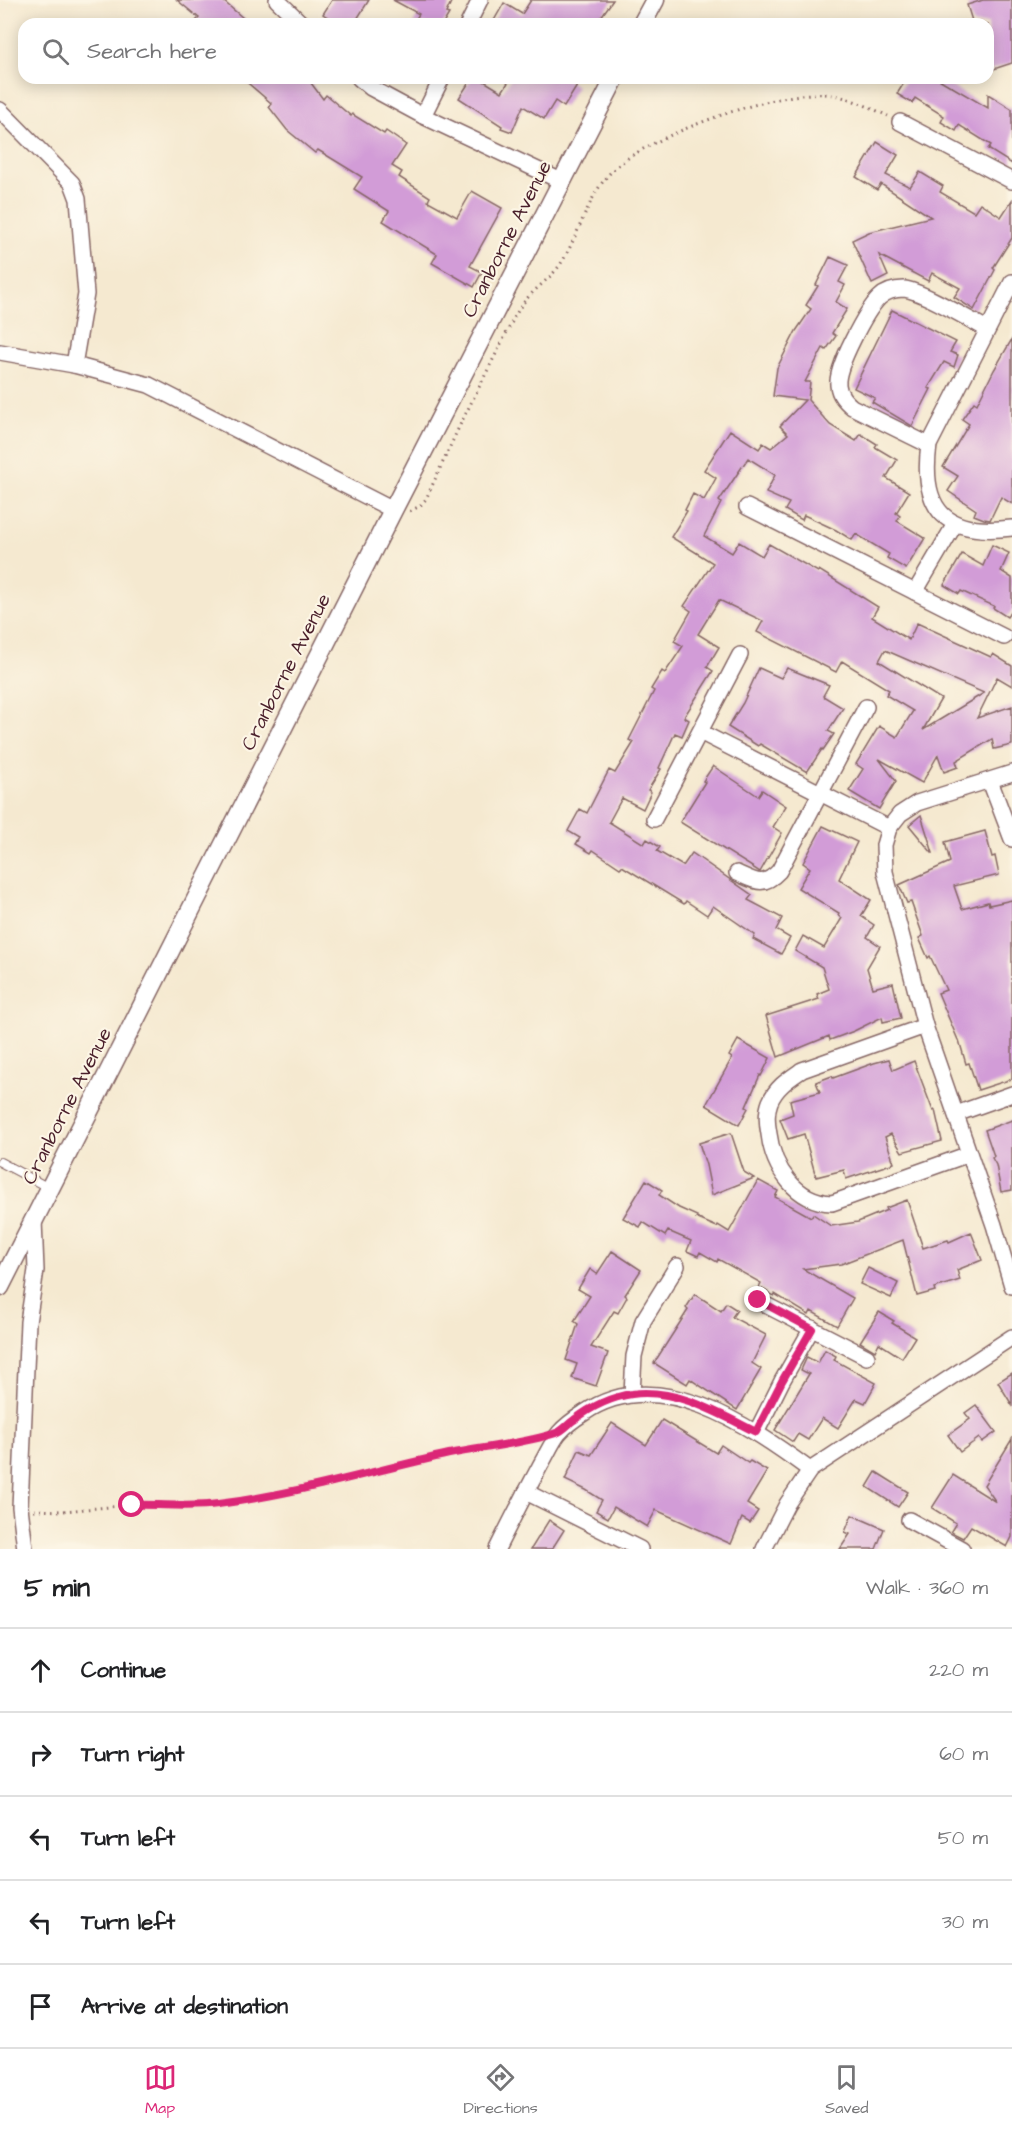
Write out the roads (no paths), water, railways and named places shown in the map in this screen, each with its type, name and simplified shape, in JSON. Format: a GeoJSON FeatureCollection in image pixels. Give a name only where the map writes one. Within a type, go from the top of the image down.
{"type":"FeatureCollection","features":[{"type":"Feature","properties":{"kind":"street"},"geometry":{"type":"LineString","coordinates":[[277,0],[296,18]]}},
{"type":"Feature","properties":{"kind":"street"},"geometry":{"type":"LineString","coordinates":[[471,18],[480,0]]}},
{"type":"Feature","properties":{"kind":"street"},"geometry":{"type":"LineString","coordinates":[[645,18],[655,0]]}},
{"type":"Feature","properties":{"kind":"street"},"geometry":{"type":"LineString","coordinates":[[366,84],[423,116],[561,181]]}},
{"type":"Feature","properties":{"kind":"street"},"geometry":{"type":"LineString","coordinates":[[423,116],[439,84]]}},
{"type":"Feature","properties":{"kind":"street","name":"Cranborne Avenue"},"geometry":{"type":"LineString","coordinates":[[0,1287],[393,510],[612,84]]}},
{"type":"Feature","properties":{"kind":"street"},"geometry":{"type":"LineString","coordinates":[[0,110],[72,183],[76,191],[86,294],[74,365]]}},
{"type":"Feature","properties":{"kind":"street"},"geometry":{"type":"LineString","coordinates":[[900,122],[1012,181]]}},
{"type":"Feature","properties":{"kind":"street"},"geometry":{"type":"LineString","coordinates":[[1012,282],[929,445],[926,469],[931,496],[939,511],[955,524],[975,530],[992,531],[1012,528]]}},
{"type":"Feature","properties":{"kind":"street"},"geometry":{"type":"LineString","coordinates":[[929,445],[852,407],[843,399],[838,386],[838,374],[864,317],[880,296],[892,290],[905,289],[987,329]]}},
{"type":"Feature","properties":{"kind":"street"},"geometry":{"type":"LineString","coordinates":[[0,352],[74,365],[149,384],[393,510]]}},
{"type":"Feature","properties":{"kind":"street"},"geometry":{"type":"LineString","coordinates":[[747,507],[1004,637]]}},
{"type":"Feature","properties":{"kind":"street"},"geometry":{"type":"LineString","coordinates":[[915,592],[955,524]]}},
{"type":"Feature","properties":{"kind":"street"},"geometry":{"type":"LineString","coordinates":[[654,819],[740,655]]}},
{"type":"Feature","properties":{"kind":"street"},"geometry":{"type":"LineString","coordinates":[[737,873],[756,882],[765,882],[779,871],[866,706]]}},
{"type":"Feature","properties":{"kind":"street"},"geometry":{"type":"LineString","coordinates":[[700,732],[889,828]]}},
{"type":"Feature","properties":{"kind":"street"},"geometry":{"type":"LineString","coordinates":[[1012,773],[917,803],[900,814],[889,828],[884,845],[885,872],[925,1026],[994,1225],[1012,1286]]}},
{"type":"Feature","properties":{"kind":"street"},"geometry":{"type":"LineString","coordinates":[[990,781],[1012,839]]}},
{"type":"Feature","properties":{"kind":"street"},"geometry":{"type":"LineString","coordinates":[[925,1026],[802,1070],[784,1082],[775,1091],[769,1104],[767,1122],[775,1160],[783,1175],[797,1189],[816,1201],[832,1203],[969,1154]]}},
{"type":"Feature","properties":{"kind":"street"},"geometry":{"type":"LineString","coordinates":[[956,1114],[1012,1094]]}},
{"type":"Feature","properties":{"kind":"street"},"geometry":{"type":"LineString","coordinates":[[25,1549],[20,1507],[28,1322],[36,1270],[34,1220]]}},
{"type":"Feature","properties":{"kind":"street"},"geometry":{"type":"LineString","coordinates":[[632,1394],[634,1356],[643,1322],[677,1266]]}},
{"type":"Feature","properties":{"kind":"street"},"geometry":{"type":"LineString","coordinates":[[758,1300],[867,1357]]}},
{"type":"Feature","properties":{"kind":"street"},"geometry":{"type":"LineString","coordinates":[[756,1432],[812,1329]]}},
{"type":"Feature","properties":{"kind":"street"},"geometry":{"type":"LineString","coordinates":[[764,1549],[787,1504],[810,1470],[1012,1337]]}},
{"type":"Feature","properties":{"kind":"street"},"geometry":{"type":"LineString","coordinates":[[497,1549],[559,1433],[593,1407],[632,1394],[653,1394],[685,1400],[756,1432],[810,1470]]}},
{"type":"Feature","properties":{"kind":"street"},"geometry":{"type":"LineString","coordinates":[[526,1492],[640,1549]]}},
{"type":"Feature","properties":{"kind":"street"},"geometry":{"type":"LineString","coordinates":[[909,1520],[962,1549]]}},
{"type":"Feature","properties":{"kind":"lane"},"geometry":{"type":"LineString","coordinates":[[0,1162],[50,1189]]}}]}
